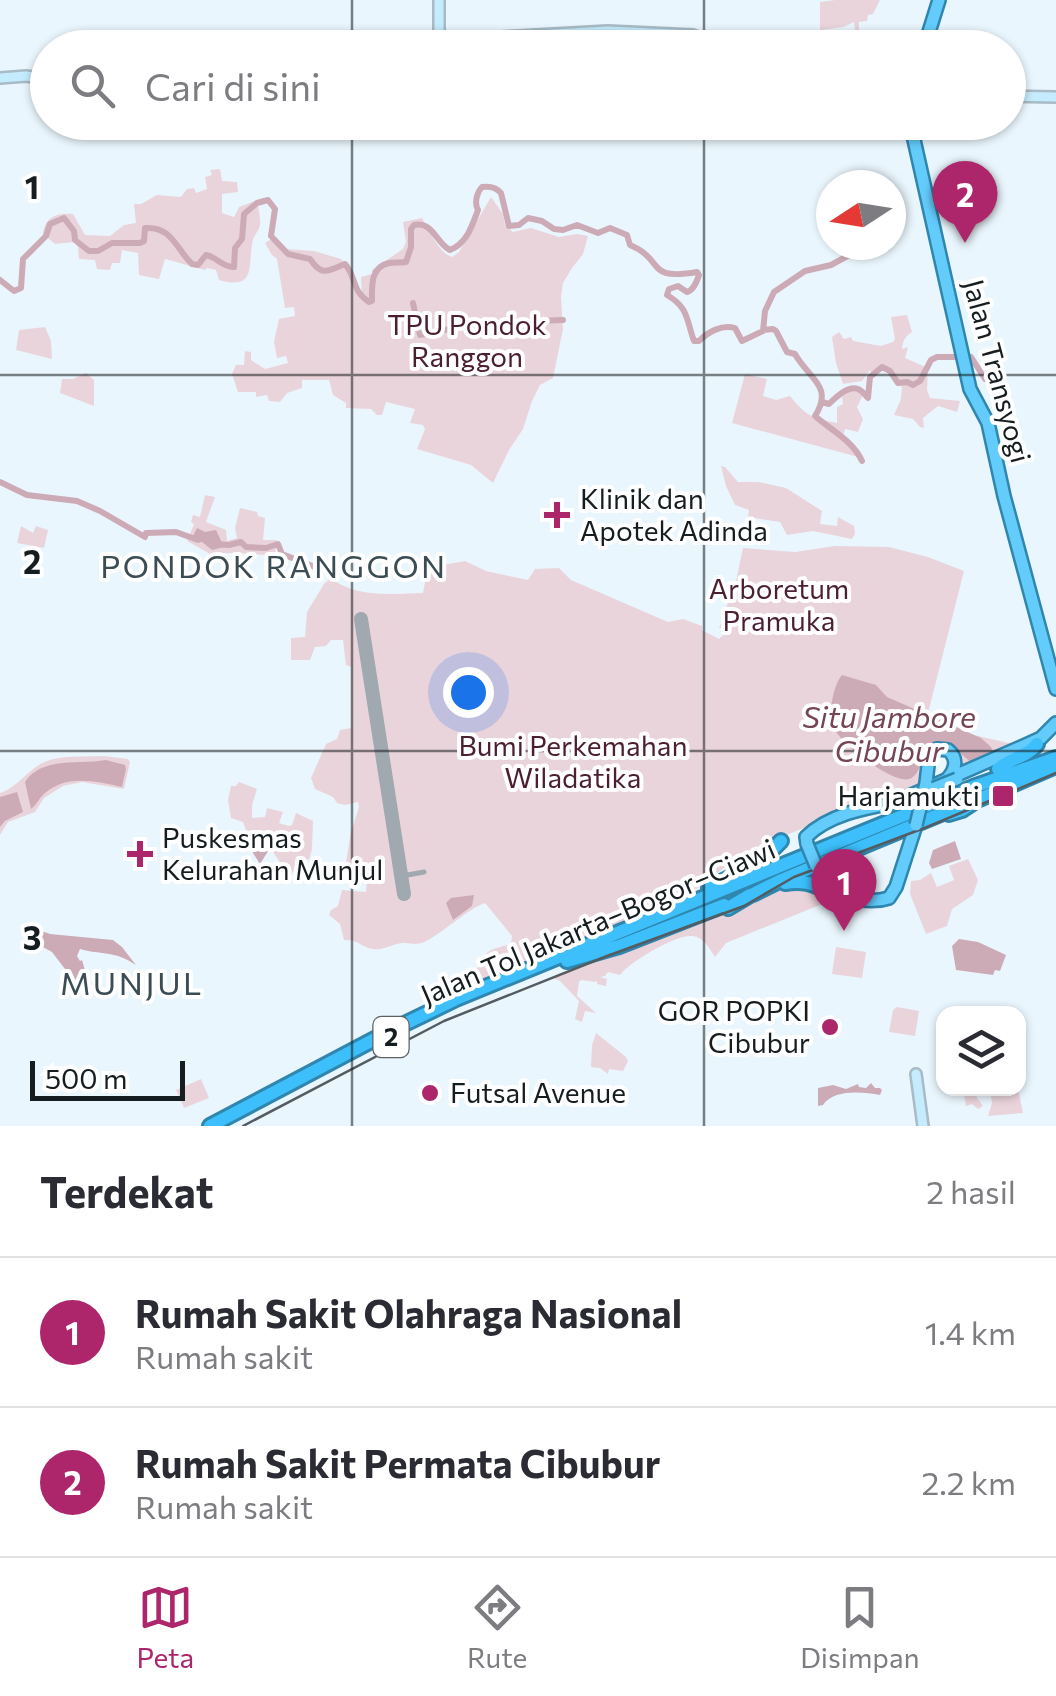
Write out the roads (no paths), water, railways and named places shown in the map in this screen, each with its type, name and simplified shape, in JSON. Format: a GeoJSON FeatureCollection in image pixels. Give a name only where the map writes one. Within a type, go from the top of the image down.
{"type":"FeatureCollection","features":[{"type":"Feature","properties":{"kind":"highway"},"geometry":{"type":"LineString","coordinates":[[932,30],[941,0]]}},
{"type":"Feature","properties":{"kind":"highway","name":"Jalan Transyogi"},"geometry":{"type":"LineString","coordinates":[[916,140],[974,386],[992,425],[1056,689]]}},
{"type":"Feature","properties":{"kind":"highway"},"geometry":{"type":"LineString","coordinates":[[998,769],[1032,750],[1056,727]]}},
{"type":"Feature","properties":{"kind":"highway"},"geometry":{"type":"LineString","coordinates":[[810,855],[912,798],[934,797],[1056,727]]}},
{"type":"Feature","properties":{"kind":"highway"},"geometry":{"type":"LineString","coordinates":[[840,895],[825,885],[810,855],[806,837],[818,827],[869,799],[899,807],[924,802],[932,789],[1037,744]]}},
{"type":"Feature","properties":{"kind":"highway"},"geometry":{"type":"LineString","coordinates":[[751,894],[801,881],[813,882],[840,895],[874,901],[888,898],[896,887],[912,840],[924,802],[930,757],[937,749],[948,750],[954,758],[957,781]]}},
{"type":"Feature","properties":{"kind":"highway"},"geometry":{"type":"LineString","coordinates":[[912,840],[917,830],[928,823],[1056,762]]}},
{"type":"Feature","properties":{"kind":"highway","name":"Jalan Tol Jakarta–Bogor–Ciawi"},"geometry":{"type":"LineString","coordinates":[[224,1126],[430,1018],[563,959],[810,855],[924,802],[1034,764],[1056,762]]}},
{"type":"Feature","properties":{"kind":"highway","name":"Jalan Tol Jakarta–Bogor–Ciawi"},"geometry":{"type":"LineString","coordinates":[[210,1126],[431,1010],[1056,762]]}},
{"type":"Feature","properties":{"kind":"highway"},"geometry":{"type":"LineString","coordinates":[[957,781],[1034,764]]}},
{"type":"Feature","properties":{"kind":"highway"},"geometry":{"type":"LineString","coordinates":[[563,959],[647,938],[955,808]]}},
{"type":"Feature","properties":{"kind":"highway"},"geometry":{"type":"LineString","coordinates":[[563,959],[573,948],[737,874],[781,840]]}},
{"type":"Feature","properties":{"kind":"highway"},"geometry":{"type":"LineString","coordinates":[[619,946],[677,921],[726,906]]}},
{"type":"Feature","properties":{"kind":"main road"},"geometry":{"type":"LineString","coordinates":[[439,0],[439,30]]}},
{"type":"Feature","properties":{"kind":"main road"},"geometry":{"type":"LineString","coordinates":[[0,78],[30,77]]}},
{"type":"Feature","properties":{"kind":"main road"},"geometry":{"type":"LineString","coordinates":[[1026,96],[1056,97]]}},
{"type":"Feature","properties":{"kind":"main road"},"geometry":{"type":"LineString","coordinates":[[916,1074],[923,1126]]}},
{"type":"Feature","properties":{"kind":"water"},"geometry":{"type":"Polygon","coordinates":[[[197,528],[205,532],[216,530],[224,547],[212,550],[195,542],[192,538],[197,528]]]}},
{"type":"Feature","properties":{"kind":"water","name":"Situ Jambore Cibubur"},"geometry":{"type":"Polygon","coordinates":[[[842,675],[876,685],[887,697],[981,738],[993,754],[973,764],[954,748],[936,743],[909,779],[879,769],[833,727],[832,700],[842,675]]]}},
{"type":"Feature","properties":{"kind":"water"},"geometry":{"type":"Polygon","coordinates":[[[106,760],[125,765],[122,787],[90,781],[59,784],[31,809],[25,782],[41,768],[106,760]]]}},
{"type":"Feature","properties":{"kind":"water"},"geometry":{"type":"Polygon","coordinates":[[[17,792],[23,812],[0,827],[0,797],[17,792]]]}},
{"type":"Feature","properties":{"kind":"water"},"geometry":{"type":"Polygon","coordinates":[[[249,833],[260,833],[270,848],[260,864],[253,853],[249,833]]]}},
{"type":"Feature","properties":{"kind":"water"},"geometry":{"type":"Polygon","coordinates":[[[955,841],[961,859],[932,869],[929,863],[933,850],[955,841]]]}},
{"type":"Feature","properties":{"kind":"water"},"geometry":{"type":"Polygon","coordinates":[[[474,895],[472,906],[453,920],[446,903],[451,898],[474,895]]]}},
{"type":"Feature","properties":{"kind":"water"},"geometry":{"type":"Polygon","coordinates":[[[31,927],[50,934],[113,940],[136,965],[114,955],[80,949],[77,956],[92,984],[88,990],[81,990],[52,952],[28,939],[31,927]]]}},
{"type":"Feature","properties":{"kind":"water"},"geometry":{"type":"Polygon","coordinates":[[[959,939],[978,942],[1006,955],[1000,971],[995,970],[993,975],[956,970],[952,946],[959,939]]]}},
{"type":"Feature","properties":{"kind":"water"},"geometry":{"type":"Polygon","coordinates":[[[871,1083],[882,1090],[880,1095],[841,1094],[818,1106],[818,1088],[833,1085],[846,1089],[858,1084],[866,1088],[871,1083]]]}},
{"type":"Feature","properties":{"kind":"waterway"},"geometry":{"type":"LineString","coordinates":[[0,280],[14,291],[21,288],[23,259],[46,236],[50,224],[64,218],[74,231],[75,240],[89,251],[112,243],[140,243],[144,241],[145,228],[154,228],[168,235],[192,264],[198,265],[206,255],[234,267],[244,214],[268,200],[275,209],[271,236],[288,254],[310,259],[322,270],[345,264],[359,293],[369,302],[378,269],[389,263],[406,262],[414,225],[426,226],[450,250],[461,243],[478,210],[477,195],[482,187],[501,193],[509,226],[528,218],[554,229],[577,225],[598,233],[610,228],[627,235],[630,245],[662,271],[697,272],[692,289],[687,292],[678,286],[669,289],[667,295],[683,309],[694,341],[725,327],[735,328],[742,341],[763,331],[765,311],[774,292],[805,271],[840,260]]}},
{"type":"Feature","properties":{"kind":"waterway"},"geometry":{"type":"LineString","coordinates":[[413,303],[420,335],[478,323],[563,320]]}},
{"type":"Feature","properties":{"kind":"waterway"},"geometry":{"type":"LineString","coordinates":[[763,330],[776,331],[787,352],[795,354],[817,383],[822,397],[815,416],[847,441],[862,461]]}},
{"type":"Feature","properties":{"kind":"waterway"},"geometry":{"type":"LineString","coordinates":[[822,402],[829,404],[854,388],[868,398],[870,377],[882,367],[898,383],[913,385],[920,381],[931,360],[961,357]]}},
{"type":"Feature","properties":{"kind":"waterway"},"geometry":{"type":"LineString","coordinates":[[971,357],[985,379],[997,358]]}},
{"type":"Feature","properties":{"kind":"waterway"},"geometry":{"type":"LineString","coordinates":[[0,482],[27,495],[77,501],[145,537],[146,533],[176,532],[198,540]]}},
{"type":"Feature","properties":{"kind":"waterway"},"geometry":{"type":"LineString","coordinates":[[214,544],[241,542],[246,547],[266,548],[278,544],[282,554],[325,571]]}},
{"type":"Feature","properties":{"kind":"tram line"},"geometry":{"type":"LineString","coordinates":[[243,1126],[444,1021],[744,906],[794,877],[1056,773]]}},
{"type":"Feature","properties":{"kind":"place","name":"Rumah Sakit Permata Cibubur"},"geometry":{"type":"Point","coordinates":[965,243]}},
{"type":"Feature","properties":{"kind":"place","name":"Klinik dan Apotek Adinda"},"geometry":{"type":"Point","coordinates":[557,515]}},
{"type":"Feature","properties":{"kind":"place","name":"Harjamukti"},"geometry":{"type":"Point","coordinates":[1003,796]}},
{"type":"Feature","properties":{"kind":"place","name":"Puskesmas Kelurahan Munjul"},"geometry":{"type":"Point","coordinates":[140,854]}},
{"type":"Feature","properties":{"kind":"place","name":"Rumah Sakit Olahraga Nasional"},"geometry":{"type":"Point","coordinates":[844,931]}},
{"type":"Feature","properties":{"kind":"place","name":"GOR POPKI Cibubur"},"geometry":{"type":"Point","coordinates":[830,1027]}},
{"type":"Feature","properties":{"kind":"place","name":"Futsal Avenue"},"geometry":{"type":"Point","coordinates":[430,1093]}},
{"type":"Feature","properties":{"kind":"district","name":"PONDOK RANGGON"},"geometry":{"type":"Point","coordinates":[274,567]}},
{"type":"Feature","properties":{"kind":"district","name":"MUNJUL"},"geometry":{"type":"Point","coordinates":[132,984]}},
{"type":"Feature","properties":{"kind":"park label","name":"TPU Pondok Ranggon"},"geometry":{"type":"Point","coordinates":[467,341]}},
{"type":"Feature","properties":{"kind":"park label","name":"Arboretum Pramuka"},"geometry":{"type":"Point","coordinates":[779,605]}},
{"type":"Feature","properties":{"kind":"park label","name":"Bumi Perkemahan Wiladatika"},"geometry":{"type":"Point","coordinates":[573,762]}}]}
